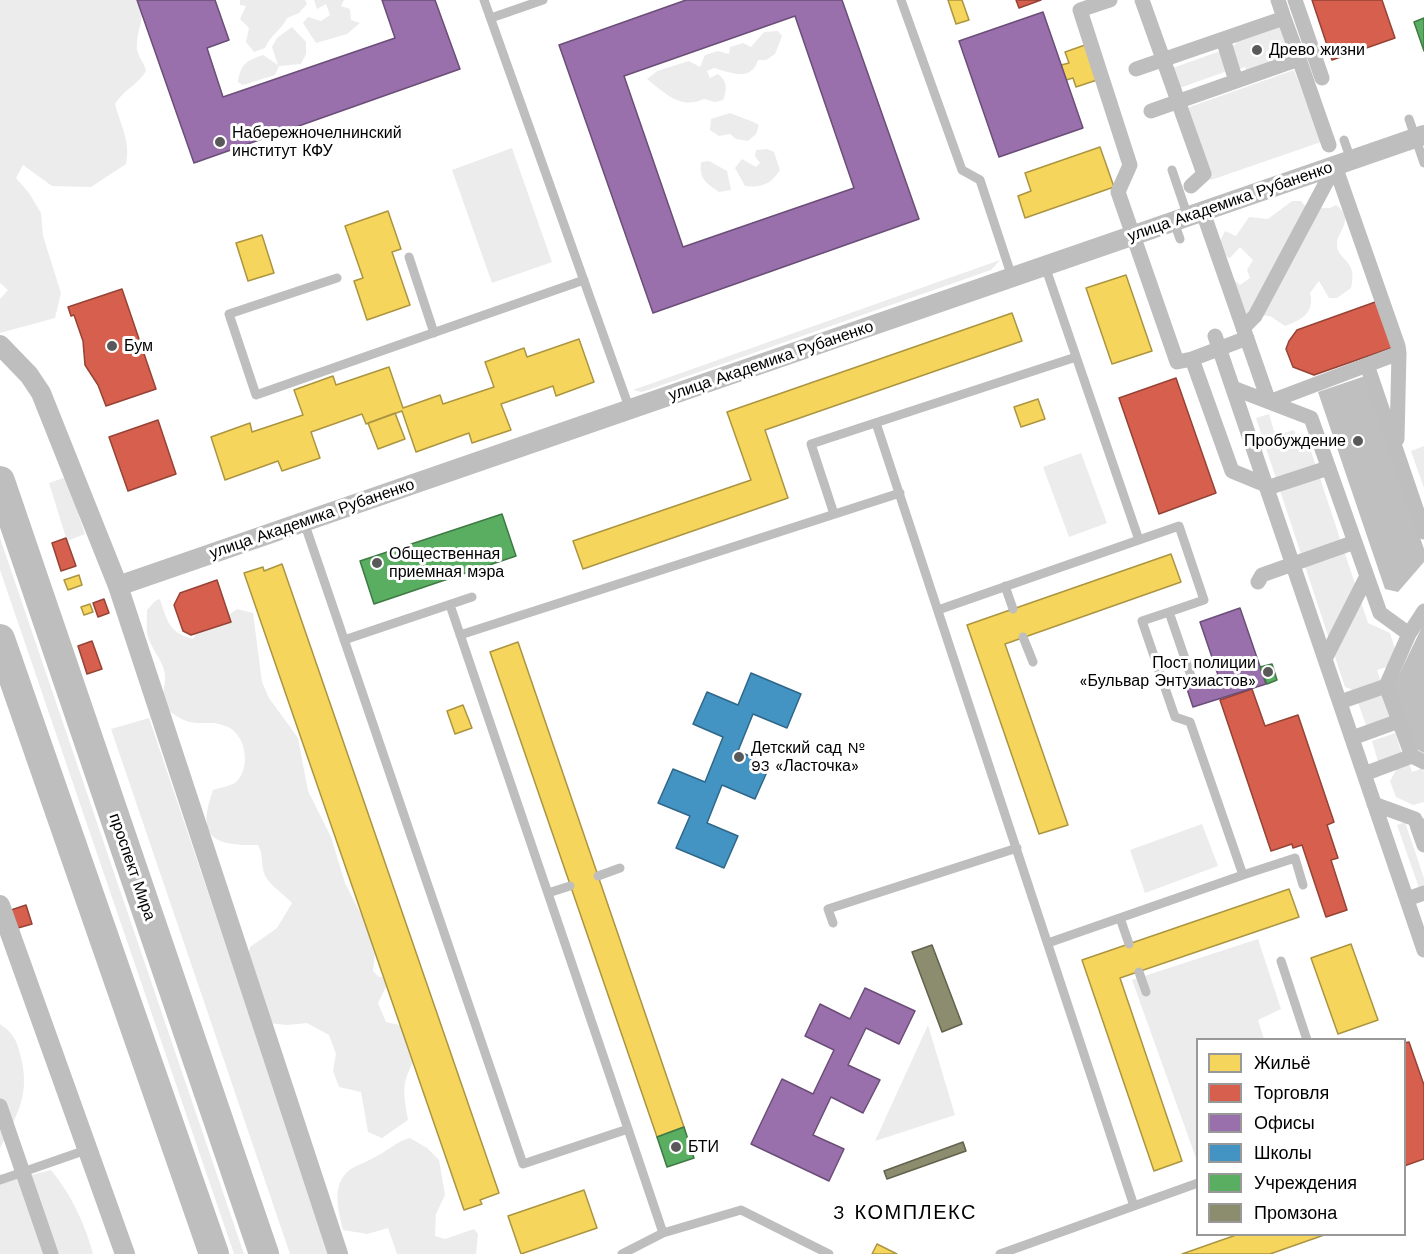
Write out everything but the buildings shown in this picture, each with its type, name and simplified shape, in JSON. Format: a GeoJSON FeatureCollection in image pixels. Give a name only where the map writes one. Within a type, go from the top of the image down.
{"type":"FeatureCollection","features":[{"type":"Feature","properties":{"kind":"main road","name":"проспект Мира"},"geometry":{"type":"LineString","coordinates":[[0,481],[264,1254]]}},
{"type":"Feature","properties":{"kind":"main road"},"geometry":{"type":"LineString","coordinates":[[0,639],[214,1254]]}},
{"type":"Feature","properties":{"kind":"street"},"geometry":{"type":"LineString","coordinates":[[1110,0],[1079,5],[1130,165],[1118,192],[1177,362],[1192,359],[1217,343],[1245,333],[1343,163]]}},
{"type":"Feature","properties":{"kind":"street"},"geometry":{"type":"LineString","coordinates":[[1142,0],[1204,174],[1195,190]]}},
{"type":"Feature","properties":{"kind":"street"},"geometry":{"type":"LineString","coordinates":[[1278,0],[1299,59],[1336,143]]}},
{"type":"Feature","properties":{"kind":"street"},"geometry":{"type":"LineString","coordinates":[[1295,0],[1322,78]]}},
{"type":"Feature","properties":{"kind":"street"},"geometry":{"type":"LineString","coordinates":[[1136,69],[1284,18]]}},
{"type":"Feature","properties":{"kind":"street"},"geometry":{"type":"LineString","coordinates":[[1223,39],[1236,81]]}},
{"type":"Feature","properties":{"kind":"street"},"geometry":{"type":"LineString","coordinates":[[1151,111],[1299,59]]}},
{"type":"Feature","properties":{"kind":"street","name":"улица Академика Рубаненко"},"geometry":{"type":"LineString","coordinates":[[118,586],[304,522],[505,459],[630,410],[1133,236],[1187,224],[1343,163],[1420,137]]}},
{"type":"Feature","properties":{"kind":"street"},"geometry":{"type":"LineString","coordinates":[[1343,163],[1399,353],[1396,451]]}},
{"type":"Feature","properties":{"kind":"street"},"geometry":{"type":"LineString","coordinates":[[1187,224],[1245,333],[1269,402]]}},
{"type":"Feature","properties":{"kind":"street"},"geometry":{"type":"LineString","coordinates":[[1217,343],[1424,950]]}},
{"type":"Feature","properties":{"kind":"street"},"geometry":{"type":"LineString","coordinates":[[0,345],[28,375],[41,393],[118,586],[338,1254]]}},
{"type":"Feature","properties":{"kind":"street"},"geometry":{"type":"LineString","coordinates":[[1269,402],[1399,353]]}},
{"type":"Feature","properties":{"kind":"street"},"geometry":{"type":"LineString","coordinates":[[1192,359],[1232,471],[1267,487],[1328,468]]}},
{"type":"Feature","properties":{"kind":"street"},"geometry":{"type":"LineString","coordinates":[[1367,365],[1423,526]]}},
{"type":"Feature","properties":{"kind":"street"},"geometry":{"type":"LineString","coordinates":[[1233,388],[1311,418],[1380,613],[1409,634]]}},
{"type":"Feature","properties":{"kind":"street"},"geometry":{"type":"LineString","coordinates":[[1258,582],[1262,575],[1355,542]]}},
{"type":"Feature","properties":{"kind":"street"},"geometry":{"type":"LineString","coordinates":[[1325,659],[1367,576]]}},
{"type":"Feature","properties":{"kind":"street"},"geometry":{"type":"LineString","coordinates":[[1364,774],[1418,759],[1399,721],[1386,686],[1409,634],[1424,611]]}},
{"type":"Feature","properties":{"kind":"street"},"geometry":{"type":"LineString","coordinates":[[1340,702],[1386,686]]}},
{"type":"Feature","properties":{"kind":"street"},"geometry":{"type":"LineString","coordinates":[[1352,738],[1399,721]]}},
{"type":"Feature","properties":{"kind":"street"},"geometry":{"type":"LineString","coordinates":[[1374,804],[1415,819],[1421,827],[1424,845]]}},
{"type":"Feature","properties":{"kind":"street"},"geometry":{"type":"LineString","coordinates":[[1407,899],[1424,893]]}},
{"type":"Feature","properties":{"kind":"street"},"geometry":{"type":"LineString","coordinates":[[0,904],[125,1254]]}},
{"type":"Feature","properties":{"kind":"street"},"geometry":{"type":"LineString","coordinates":[[0,1106],[51,1254]]}},
{"type":"Feature","properties":{"kind":"lane"},"geometry":{"type":"LineString","coordinates":[[484,0],[630,410]]}},
{"type":"Feature","properties":{"kind":"lane"},"geometry":{"type":"LineString","coordinates":[[491,18],[543,0]]}},
{"type":"Feature","properties":{"kind":"lane"},"geometry":{"type":"LineString","coordinates":[[901,0],[962,170],[980,180],[1012,278]]}},
{"type":"Feature","properties":{"kind":"lane"},"geometry":{"type":"LineString","coordinates":[[1409,119],[1420,137],[1424,163]]}},
{"type":"Feature","properties":{"kind":"lane"},"geometry":{"type":"LineString","coordinates":[[1336,143],[1343,163]]}},
{"type":"Feature","properties":{"kind":"lane"},"geometry":{"type":"LineString","coordinates":[[1172,170],[1187,224]]}},
{"type":"Feature","properties":{"kind":"lane"},"geometry":{"type":"LineString","coordinates":[[409,257],[434,333]]}},
{"type":"Feature","properties":{"kind":"lane"},"geometry":{"type":"LineString","coordinates":[[1045,266],[1139,540]]}},
{"type":"Feature","properties":{"kind":"lane"},"geometry":{"type":"LineString","coordinates":[[337,278],[229,314],[256,395],[584,280]]}},
{"type":"Feature","properties":{"kind":"lane"},"geometry":{"type":"LineString","coordinates":[[834,514],[811,444],[1076,357]]}},
{"type":"Feature","properties":{"kind":"lane"},"geometry":{"type":"LineString","coordinates":[[876,423],[1134,1206]]}},
{"type":"Feature","properties":{"kind":"lane"},"geometry":{"type":"LineString","coordinates":[[460,635],[900,493]]}},
{"type":"Feature","properties":{"kind":"lane"},"geometry":{"type":"LineString","coordinates":[[304,522],[523,1164],[628,1129]]}},
{"type":"Feature","properties":{"kind":"lane"},"geometry":{"type":"LineString","coordinates":[[938,610],[1179,526],[1204,600],[1142,621],[1175,717],[1190,722],[1243,875]]}},
{"type":"Feature","properties":{"kind":"lane"},"geometry":{"type":"LineString","coordinates":[[313,549],[324,545]]}},
{"type":"Feature","properties":{"kind":"lane"},"geometry":{"type":"LineString","coordinates":[[1005,586],[1013,609]]}},
{"type":"Feature","properties":{"kind":"lane"},"geometry":{"type":"LineString","coordinates":[[344,640],[472,597]]}},
{"type":"Feature","properties":{"kind":"lane"},"geometry":{"type":"LineString","coordinates":[[450,605],[663,1233]]}},
{"type":"Feature","properties":{"kind":"lane"},"geometry":{"type":"LineString","coordinates":[[1169,612],[1192,679]]}},
{"type":"Feature","properties":{"kind":"lane"},"geometry":{"type":"LineString","coordinates":[[1023,637],[1033,662]]}},
{"type":"Feature","properties":{"kind":"lane"},"geometry":{"type":"LineString","coordinates":[[833,923],[828,909],[964,863],[1017,848]]}},
{"type":"Feature","properties":{"kind":"lane"},"geometry":{"type":"LineString","coordinates":[[1048,943],[1294,858],[1303,885]]}},
{"type":"Feature","properties":{"kind":"lane"},"geometry":{"type":"LineString","coordinates":[[598,876],[620,868]]}},
{"type":"Feature","properties":{"kind":"lane"},"geometry":{"type":"LineString","coordinates":[[548,894],[570,886]]}},
{"type":"Feature","properties":{"kind":"lane"},"geometry":{"type":"LineString","coordinates":[[1120,918],[1129,944]]}},
{"type":"Feature","properties":{"kind":"lane"},"geometry":{"type":"LineString","coordinates":[[1281,961],[1306,1038]]}},
{"type":"Feature","properties":{"kind":"lane"},"geometry":{"type":"LineString","coordinates":[[1139,972],[1146,992]]}},
{"type":"Feature","properties":{"kind":"lane"},"geometry":{"type":"LineString","coordinates":[[0,1180],[86,1150]]}},
{"type":"Feature","properties":{"kind":"lane"},"geometry":{"type":"LineString","coordinates":[[1000,1254],[1196,1183]]}},
{"type":"Feature","properties":{"kind":"lane"},"geometry":{"type":"LineString","coordinates":[[622,1254],[663,1233],[741,1210],[830,1254]]}},
{"type":"Feature","properties":{"kind":"shaded area"},"geometry":{"type":"Polygon","coordinates":[[[0,0],[136,0],[141,12],[137,47],[146,71],[115,104],[126,141],[126,164],[91,187],[52,186],[23,165],[16,178],[29,193],[41,213],[43,236],[61,293],[55,318],[0,333],[0,299],[8,290],[0,283],[0,0]]]}},
{"type":"Feature","properties":{"kind":"shaded area"},"geometry":{"type":"Polygon","coordinates":[[[240,0],[305,0],[307,4],[299,13],[287,18],[265,48],[254,52],[246,42],[249,28],[240,19],[246,6],[240,5],[240,0]]]}},
{"type":"Feature","properties":{"kind":"shaded area"},"geometry":{"type":"Polygon","coordinates":[[[314,0],[344,0],[341,6],[350,9],[351,20],[360,23],[347,34],[316,43],[303,23],[308,17],[321,21],[330,15],[326,4],[317,9],[314,0]]]}},
{"type":"Feature","properties":{"kind":"shaded area"},"geometry":{"type":"Polygon","coordinates":[[[1278,22],[1291,60],[1247,72],[1245,67],[1240,69],[1232,46],[1236,44],[1235,40],[1278,22]]]}},
{"type":"Feature","properties":{"kind":"shaded area"},"geometry":{"type":"Polygon","coordinates":[[[292,27],[306,42],[306,54],[301,64],[279,66],[275,75],[243,85],[238,82],[243,67],[257,57],[263,55],[278,65],[272,47],[277,38],[292,27]]]}},
{"type":"Feature","properties":{"kind":"shaded area"},"geometry":{"type":"Polygon","coordinates":[[[778,31],[782,36],[775,54],[766,60],[758,60],[755,67],[746,74],[714,68],[707,71],[710,78],[718,74],[724,80],[726,89],[723,100],[715,102],[704,99],[695,102],[680,101],[647,79],[657,71],[689,61],[700,67],[705,55],[718,51],[729,54],[730,47],[743,43],[751,47],[764,32],[778,31]]]}},
{"type":"Feature","properties":{"kind":"shaded area"},"geometry":{"type":"Polygon","coordinates":[[[1223,50],[1230,70],[1177,89],[1170,69],[1223,50]]]}},
{"type":"Feature","properties":{"kind":"shaded area"},"geometry":{"type":"Polygon","coordinates":[[[1294,70],[1321,142],[1211,180],[1207,177],[1184,109],[1294,70]]]}},
{"type":"Feature","properties":{"kind":"shaded area"},"geometry":{"type":"Polygon","coordinates":[[[730,113],[759,125],[756,134],[748,141],[736,139],[730,134],[719,136],[710,130],[711,119],[730,113]]]}},
{"type":"Feature","properties":{"kind":"shaded area"},"geometry":{"type":"Polygon","coordinates":[[[512,148],[552,262],[492,283],[452,170],[512,148]]]}},
{"type":"Feature","properties":{"kind":"shaded area"},"geometry":{"type":"Polygon","coordinates":[[[767,149],[774,152],[780,170],[766,184],[745,186],[735,168],[742,159],[756,167],[760,163],[755,156],[756,150],[767,149]]]}},
{"type":"Feature","properties":{"kind":"shaded area"},"geometry":{"type":"Polygon","coordinates":[[[709,161],[727,171],[731,190],[719,192],[704,180],[701,173],[701,162],[709,161]]]}},
{"type":"Feature","properties":{"kind":"shaded area"},"geometry":{"type":"Polygon","coordinates":[[[1292,201],[1301,201],[1307,208],[1330,208],[1336,205],[1342,210],[1345,220],[1337,248],[1350,265],[1353,278],[1351,288],[1337,298],[1329,298],[1319,281],[1310,293],[1311,305],[1306,314],[1285,326],[1270,316],[1243,314],[1231,277],[1240,285],[1250,278],[1247,270],[1253,260],[1240,247],[1230,258],[1225,256],[1218,245],[1225,231],[1236,236],[1249,217],[1268,219],[1292,201]]]}},
{"type":"Feature","properties":{"kind":"shaded area"},"geometry":{"type":"Polygon","coordinates":[[[1000,260],[991,270],[642,392],[633,390],[1000,260]]]}},
{"type":"Feature","properties":{"kind":"shaded area"},"geometry":{"type":"Polygon","coordinates":[[[1365,376],[1424,549],[1424,562],[1398,592],[1385,589],[1318,392],[1365,376]]]}},
{"type":"Feature","properties":{"kind":"shaded area"},"geometry":{"type":"Polygon","coordinates":[[[1269,414],[1274,431],[1281,434],[1294,430],[1298,441],[1310,448],[1368,623],[1390,633],[1396,652],[1390,666],[1377,670],[1381,682],[1355,691],[1345,687],[1256,418],[1269,414]]]}},
{"type":"Feature","properties":{"kind":"shaded area"},"geometry":{"type":"Polygon","coordinates":[[[1424,446],[1424,488],[1411,451],[1424,446]]]}},
{"type":"Feature","properties":{"kind":"shaded area"},"geometry":{"type":"Polygon","coordinates":[[[1081,453],[1107,523],[1069,537],[1043,467],[1081,453]]]}},
{"type":"Feature","properties":{"kind":"shaded area"},"geometry":{"type":"Polygon","coordinates":[[[66,477],[85,534],[67,541],[49,483],[66,477]]]}},
{"type":"Feature","properties":{"kind":"shaded area"},"geometry":{"type":"Polygon","coordinates":[[[0,538],[244,1254],[234,1254],[0,570],[0,538]]]}},
{"type":"Feature","properties":{"kind":"shaded area"},"geometry":{"type":"Polygon","coordinates":[[[160,599],[174,630],[193,639],[202,624],[226,617],[237,609],[253,613],[262,682],[269,698],[298,738],[308,791],[331,837],[345,883],[372,936],[375,953],[373,971],[379,977],[385,977],[386,987],[378,1003],[386,1022],[404,1026],[416,1057],[404,1087],[408,1120],[382,1138],[368,1132],[361,1092],[339,1087],[333,1071],[336,1054],[329,1035],[307,1023],[287,1025],[269,1023],[247,963],[250,947],[277,928],[292,903],[274,887],[264,874],[258,845],[242,845],[219,840],[212,836],[208,828],[206,819],[213,790],[235,783],[243,770],[245,754],[239,738],[228,727],[214,723],[194,723],[180,718],[165,707],[164,670],[148,637],[147,627],[147,610],[160,599]]]}},
{"type":"Feature","properties":{"kind":"shaded area"},"geometry":{"type":"Polygon","coordinates":[[[1424,623],[1424,753],[1412,747],[1391,691],[1424,623]]]}},
{"type":"Feature","properties":{"kind":"shaded area"},"geometry":{"type":"Polygon","coordinates":[[[1381,692],[1390,717],[1366,725],[1357,700],[1381,692]]]}},
{"type":"Feature","properties":{"kind":"shaded area"},"geometry":{"type":"Polygon","coordinates":[[[149,718],[330,1254],[290,1254],[111,729],[149,718]]]}},
{"type":"Feature","properties":{"kind":"shaded area"},"geometry":{"type":"Polygon","coordinates":[[[1395,733],[1403,756],[1379,765],[1372,741],[1395,733]]]}},
{"type":"Feature","properties":{"kind":"shaded area"},"geometry":{"type":"Polygon","coordinates":[[[1409,764],[1412,772],[1423,768],[1424,773],[1424,802],[1413,805],[1396,797],[1390,781],[1397,768],[1409,764]]]}},
{"type":"Feature","properties":{"kind":"shaded area"},"geometry":{"type":"Polygon","coordinates":[[[1405,822],[1424,878],[1424,886],[1419,888],[1397,825],[1405,822]]]}},
{"type":"Feature","properties":{"kind":"shaded area"},"geometry":{"type":"Polygon","coordinates":[[[1202,824],[1218,866],[1145,893],[1130,850],[1202,824]]]}},
{"type":"Feature","properties":{"kind":"shaded area"},"geometry":{"type":"Polygon","coordinates":[[[1258,939],[1281,1009],[1258,1020],[1264,1038],[1196,1038],[1196,1158],[1132,980],[1258,939]]]}},
{"type":"Feature","properties":{"kind":"shaded area"},"geometry":{"type":"Polygon","coordinates":[[[0,1024],[11,1033],[17,1045],[24,1080],[21,1103],[0,1148],[0,1024]]]}},
{"type":"Feature","properties":{"kind":"shaded area"},"geometry":{"type":"Polygon","coordinates":[[[928,1025],[955,1115],[875,1141],[928,1025]]]}},
{"type":"Feature","properties":{"kind":"shaded area"},"geometry":{"type":"Polygon","coordinates":[[[410,1138],[427,1148],[439,1160],[445,1195],[436,1214],[435,1236],[445,1239],[474,1229],[478,1234],[476,1254],[397,1254],[388,1228],[367,1234],[343,1230],[337,1195],[347,1172],[410,1138]]]}},
{"type":"Feature","properties":{"kind":"shaded area"},"geometry":{"type":"Polygon","coordinates":[[[51,1170],[65,1189],[76,1210],[93,1254],[0,1254],[0,1174],[20,1178],[51,1170]]]}},
{"type":"Feature","properties":{"kind":"place","name":"Древо жизни"},"geometry":{"type":"Point","coordinates":[1257,50]}},
{"type":"Feature","properties":{"kind":"place","name":"Набережночелнинский институт КФУ"},"geometry":{"type":"Point","coordinates":[220,142]}},
{"type":"Feature","properties":{"kind":"place","name":"Бум"},"geometry":{"type":"Point","coordinates":[112,346]}},
{"type":"Feature","properties":{"kind":"place","name":"Пробуждение"},"geometry":{"type":"Point","coordinates":[1358,441]}},
{"type":"Feature","properties":{"kind":"place","name":"Общественная приемная мэра"},"geometry":{"type":"Point","coordinates":[377,563]}},
{"type":"Feature","properties":{"kind":"place","name":"Пост полиции «Бульвар Энтузиастов»"},"geometry":{"type":"Point","coordinates":[1268,672]}},
{"type":"Feature","properties":{"kind":"place","name":"Детский сад № 93 «Ласточка»"},"geometry":{"type":"Point","coordinates":[739,757]}},
{"type":"Feature","properties":{"kind":"place","name":"БТИ"},"geometry":{"type":"Point","coordinates":[676,1147]}},
{"type":"Feature","properties":{"kind":"district","name":"3 КОМПЛЕКС"},"geometry":{"type":"Point","coordinates":[905,1213]}}]}
